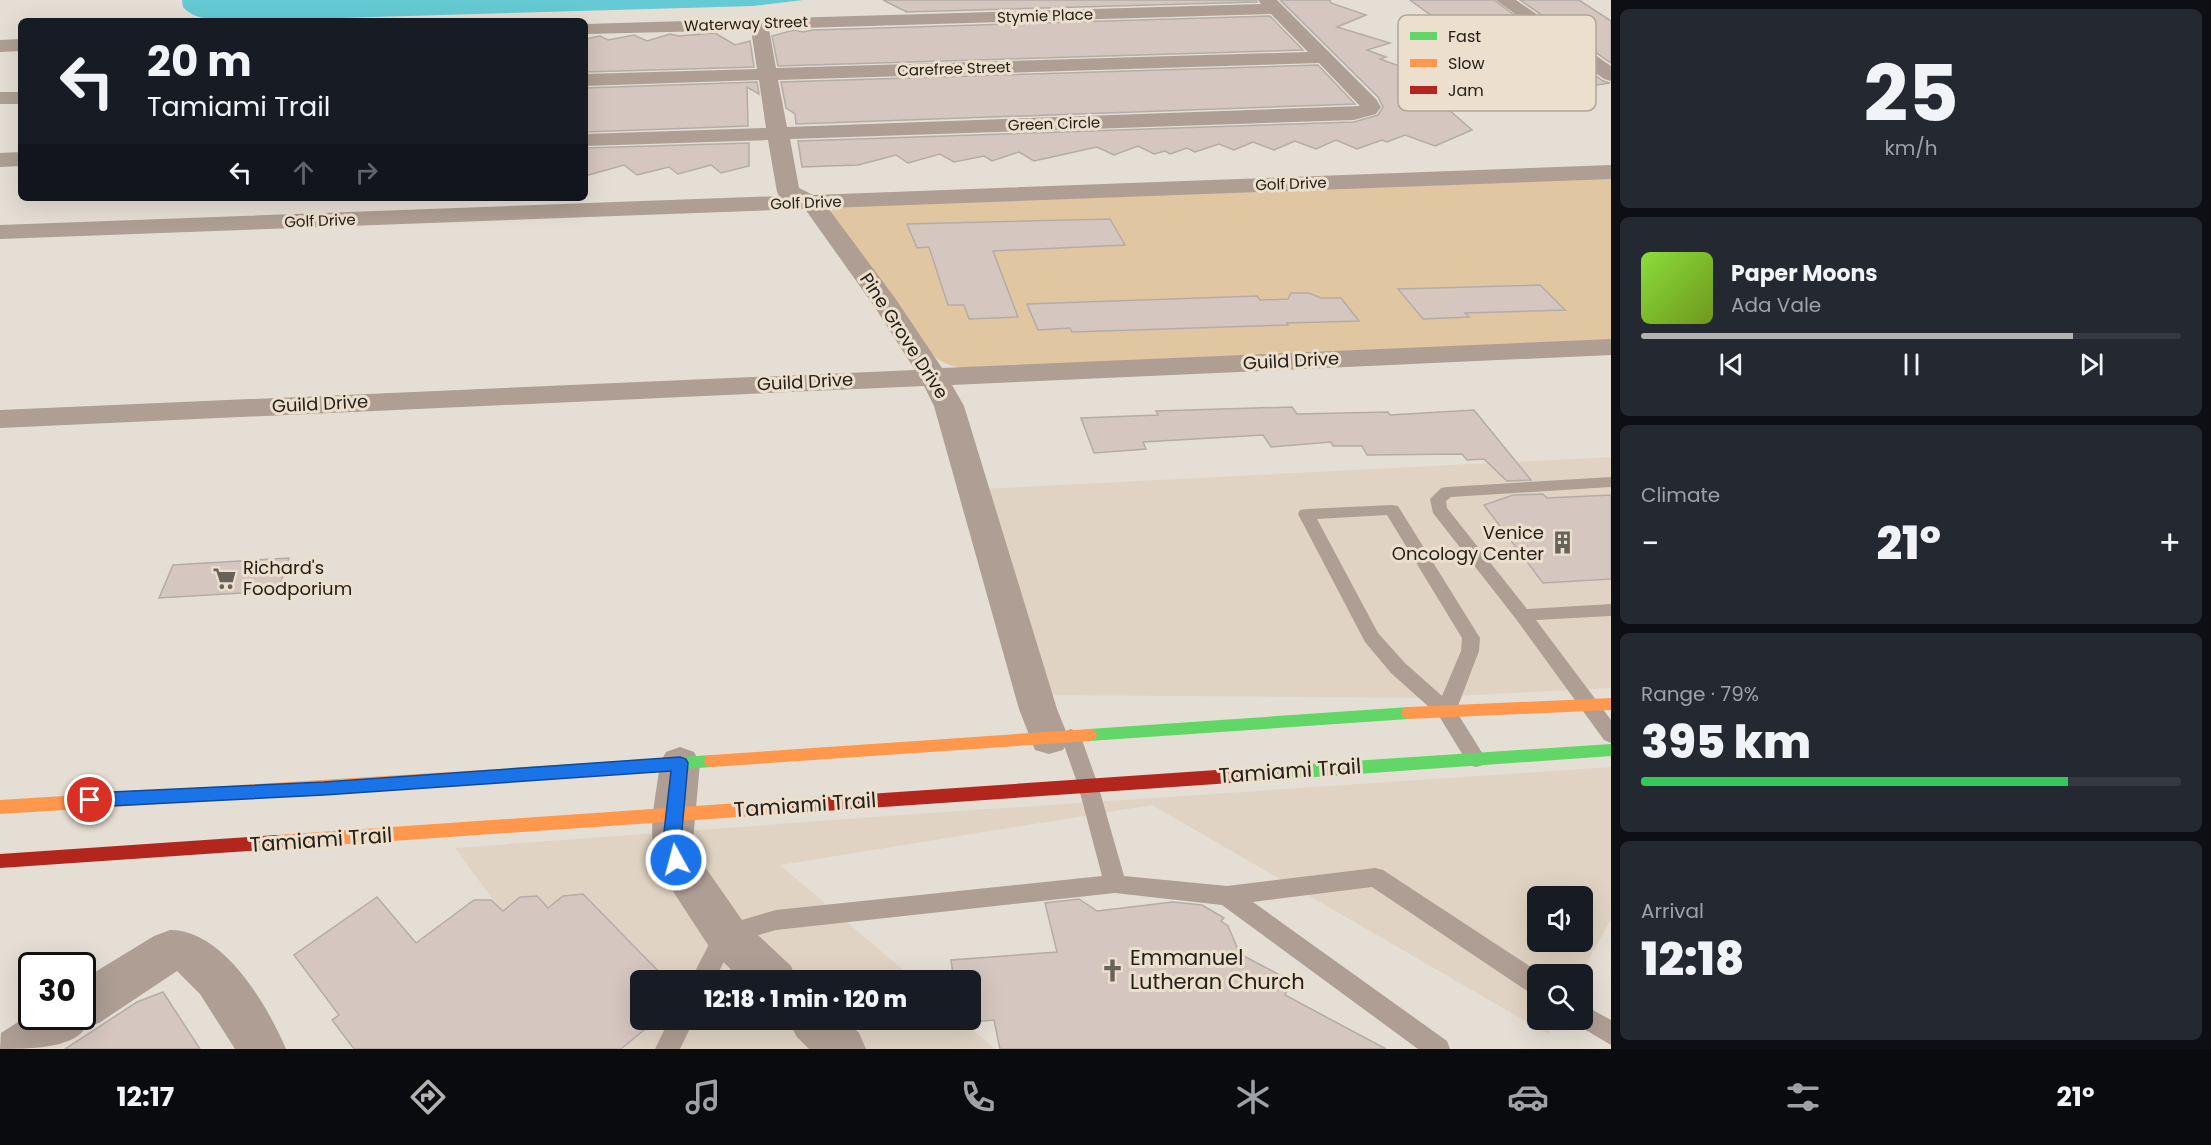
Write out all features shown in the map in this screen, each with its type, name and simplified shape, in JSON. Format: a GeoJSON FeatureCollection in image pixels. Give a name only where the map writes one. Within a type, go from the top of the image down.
{"type":"FeatureCollection","features":[{"type":"Feature","properties":{"kind":"main road"},"geometry":{"type":"LineString","coordinates":[[0,807],[324,788],[1446,711],[1611,704]]}},
{"type":"Feature","properties":{"kind":"main road","name":"Tamiami Trail"},"geometry":{"type":"LineString","coordinates":[[0,861],[1611,750]]}},
{"type":"Feature","properties":{"kind":"street"},"geometry":{"type":"LineString","coordinates":[[880,0],[887,20]]}},
{"type":"Feature","properties":{"kind":"street"},"geometry":{"type":"LineString","coordinates":[[1010,0],[1018,16]]}},
{"type":"Feature","properties":{"kind":"street"},"geometry":{"type":"LineString","coordinates":[[1505,0],[1526,15]]}},
{"type":"Feature","properties":{"kind":"street","name":"Stymie Place"},"geometry":{"type":"LineString","coordinates":[[887,20],[1018,16],[1143,6],[1271,4]]}},
{"type":"Feature","properties":{"kind":"street","name":"Green Circle"},"geometry":{"type":"LineString","coordinates":[[588,140],[1354,114],[1369,110],[1369,103],[1271,4]]}},
{"type":"Feature","properties":{"kind":"street","name":"Waterway Street"},"geometry":{"type":"LineString","coordinates":[[588,29],[887,20]]}},
{"type":"Feature","properties":{"kind":"street","name":"Pine Grove Drive"},"geometry":{"type":"LineString","coordinates":[[759,24],[788,192],[812,203],[886,304],[933,376],[955,422],[1015,631],[1060,738]]}},
{"type":"Feature","properties":{"kind":"street"},"geometry":{"type":"LineString","coordinates":[[0,46],[18,45]]}},
{"type":"Feature","properties":{"kind":"street","name":"Carefree Street"},"geometry":{"type":"LineString","coordinates":[[588,80],[1323,57]]}},
{"type":"Feature","properties":{"kind":"street"},"geometry":{"type":"LineString","coordinates":[[1596,64],[1611,75]]}},
{"type":"Feature","properties":{"kind":"street"},"geometry":{"type":"LineString","coordinates":[[0,98],[18,98]]}},
{"type":"Feature","properties":{"kind":"street"},"geometry":{"type":"LineString","coordinates":[[0,160],[18,159]]}},
{"type":"Feature","properties":{"kind":"street","name":"Golf Drive"},"geometry":{"type":"LineString","coordinates":[[0,232],[1611,172]]}},
{"type":"Feature","properties":{"kind":"street","name":"Guild Drive"},"geometry":{"type":"LineString","coordinates":[[0,418],[1611,347]]}},
{"type":"Feature","properties":{"kind":"street"},"geometry":{"type":"LineString","coordinates":[[680,763],[672,841],[676,860],[726,934],[763,970]]}},
{"type":"Feature","properties":{"kind":"street"},"geometry":{"type":"LineString","coordinates":[[96,998],[170,950],[184,951],[203,962],[214,975],[262,1049]]}},
{"type":"Feature","properties":{"kind":"street"},"geometry":{"type":"LineString","coordinates":[[18,1049],[47,1030]]}},
{"type":"Feature","properties":{"kind":"street"},"geometry":{"type":"LineString","coordinates":[[823,1030],[842,1049]]}},
{"type":"Feature","properties":{"kind":"lane"},"geometry":{"type":"LineString","coordinates":[[1611,483],[1447,492],[1438,499],[1439,509],[1522,615],[1611,735]]}},
{"type":"Feature","properties":{"kind":"lane"},"geometry":{"type":"LineString","coordinates":[[1446,711],[1470,651],[1471,638],[1392,510],[1306,514],[1371,637],[1398,668],[1446,711],[1476,759]]}},
{"type":"Feature","properties":{"kind":"lane"},"geometry":{"type":"LineString","coordinates":[[1522,615],[1611,610]]}},
{"type":"Feature","properties":{"kind":"lane"},"geometry":{"type":"LineString","coordinates":[[1060,738],[1088,785],[1115,884]]}},
{"type":"Feature","properties":{"kind":"lane"},"geometry":{"type":"LineString","coordinates":[[708,970],[726,934],[776,920],[1115,884],[1227,896],[1375,877],[1527,978]]}},
{"type":"Feature","properties":{"kind":"lane"},"geometry":{"type":"LineString","coordinates":[[1227,896],[1438,1049]]}},
{"type":"Feature","properties":{"kind":"lane"},"geometry":{"type":"LineString","coordinates":[[1593,1022],[1611,1034]]}},
{"type":"Feature","properties":{"kind":"lane"},"geometry":{"type":"LineString","coordinates":[[667,1049],[677,1030]]}},
{"type":"Feature","properties":{"kind":"lane"},"geometry":{"type":"LineString","coordinates":[[1606,1049],[1611,1042]]}},
{"type":"Feature","properties":{"kind":"shaded area"},"geometry":{"type":"Polygon","coordinates":[[[1611,176],[1611,340],[969,369],[946,364],[934,356],[829,213],[837,206],[1611,176]]]}},
{"type":"Feature","properties":{"kind":"shaded area"},"geometry":{"type":"Polygon","coordinates":[[[1611,457],[1611,688],[1415,698],[1050,695],[982,489],[1611,457]]]}},
{"type":"Feature","properties":{"kind":"shaded area"},"geometry":{"type":"Polygon","coordinates":[[[1611,767],[1611,919],[1593,952],[1593,886],[1527,886],[1527,952],[1593,952],[1586,964],[1527,964],[1527,1022],[1152,805],[780,865],[903,970],[630,970],[630,1030],[973,1030],[995,1049],[603,1049],[455,848],[1611,767]]]}},
{"type":"Feature","properties":{"kind":"water"},"geometry":{"type":"Polygon","coordinates":[[[182,0],[803,0],[754,6],[340,18],[204,18],[188,12],[183,7],[182,0]]]}},
{"type":"Feature","properties":{"kind":"building"},"geometry":{"type":"Polygon","coordinates":[[[883,0],[1256,0],[1257,2],[907,12],[883,0]]]}},
{"type":"Feature","properties":{"kind":"building"},"geometry":{"type":"Polygon","coordinates":[[[1280,0],[1330,0],[1331,3],[1366,15],[1337,27],[1390,43],[1367,50],[1386,57],[1380,59],[1398,65],[1398,111],[1450,111],[1472,130],[1435,146],[1405,135],[1357,149],[1336,140],[1316,149],[1295,141],[1274,150],[1253,142],[1234,150],[1219,144],[1195,152],[1187,148],[1170,154],[1165,151],[1154,154],[1138,146],[1114,155],[1097,147],[1034,161],[1019,152],[992,161],[984,156],[954,162],[940,154],[908,163],[896,155],[858,165],[802,167],[798,141],[1354,122],[1378,115],[1383,107],[1378,97],[1280,0]]]}},
{"type":"Feature","properties":{"kind":"building"},"geometry":{"type":"Polygon","coordinates":[[[1410,0],[1494,0],[1514,15],[1431,15],[1410,0]]]}},
{"type":"Feature","properties":{"kind":"building"},"geometry":{"type":"Polygon","coordinates":[[[1520,0],[1579,0],[1611,21],[1611,63],[1596,53],[1596,15],[1542,15],[1520,0]]]}},
{"type":"Feature","properties":{"kind":"building"},"geometry":{"type":"Polygon","coordinates":[[[1270,16],[1303,50],[778,66],[772,36],[794,30],[803,32],[1270,16]]]}},
{"type":"Feature","properties":{"kind":"building"},"geometry":{"type":"Polygon","coordinates":[[[715,33],[735,45],[750,41],[754,67],[588,72],[588,38],[600,36],[608,40],[634,35],[647,41],[670,34],[679,36],[715,33]]]}},
{"type":"Feature","properties":{"kind":"building"},"geometry":{"type":"Polygon","coordinates":[[[1318,65],[1355,104],[796,124],[795,114],[786,108],[781,82],[1318,65]]]}},
{"type":"Feature","properties":{"kind":"building"},"geometry":{"type":"Polygon","coordinates":[[[1596,76],[1603,81],[1610,83],[1596,85],[1596,76]]]}},
{"type":"Feature","properties":{"kind":"building"},"geometry":{"type":"Polygon","coordinates":[[[757,82],[759,94],[747,87],[748,126],[588,132],[588,88],[757,82]]]}},
{"type":"Feature","properties":{"kind":"building"},"geometry":{"type":"Polygon","coordinates":[[[749,143],[749,166],[721,173],[711,165],[678,174],[669,167],[637,175],[624,165],[588,175],[588,148],[749,143]]]}},
{"type":"Feature","properties":{"kind":"building"},"geometry":{"type":"Polygon","coordinates":[[[1110,219],[1125,245],[993,251],[1018,317],[969,319],[964,305],[948,305],[929,247],[917,248],[907,224],[1110,219]]]}},
{"type":"Feature","properties":{"kind":"building"},"geometry":{"type":"Polygon","coordinates":[[[1540,285],[1565,310],[1465,313],[1469,317],[1423,319],[1398,289],[1540,285]]]}},
{"type":"Feature","properties":{"kind":"building"},"geometry":{"type":"Polygon","coordinates":[[[1291,293],[1309,293],[1321,298],[1341,298],[1359,321],[1072,332],[1070,328],[1038,330],[1027,304],[1257,296],[1260,300],[1288,299],[1291,293]]]}},
{"type":"Feature","properties":{"kind":"building"},"geometry":{"type":"Polygon","coordinates":[[[1292,407],[1297,414],[1388,412],[1390,415],[1474,410],[1531,480],[1507,481],[1484,459],[1467,460],[1462,454],[1367,455],[1362,446],[1333,446],[1331,442],[1271,447],[1263,435],[1143,442],[1146,449],[1094,453],[1081,418],[1158,415],[1156,411],[1292,407]]]}},
{"type":"Feature","properties":{"kind":"building","name":"Venice Oncology Center"},"geometry":{"type":"Polygon","coordinates":[[[1543,494],[1547,498],[1611,495],[1611,579],[1543,583],[1484,505],[1513,495],[1543,494]]]}},
{"type":"Feature","properties":{"kind":"building","name":"Richard's Foodporium"},"geometry":{"type":"Polygon","coordinates":[[[289,558],[278,591],[159,598],[173,565],[289,558]]]}},
{"type":"Feature","properties":{"kind":"building"},"geometry":{"type":"Polygon","coordinates":[[[583,894],[657,970],[630,970],[630,1030],[644,1030],[621,1049],[354,1049],[332,1020],[339,1015],[294,955],[377,897],[416,943],[474,900],[491,900],[503,911],[520,897],[537,896],[548,908],[563,896],[583,894]]]}},
{"type":"Feature","properties":{"kind":"building","name":"Emmanuel Lutheran Church"},"geometry":{"type":"Polygon","coordinates":[[[1079,899],[1097,911],[1173,902],[1202,905],[1224,918],[1221,921],[1228,926],[1240,954],[1291,981],[1285,995],[1386,1049],[1000,1049],[994,1020],[981,1021],[981,970],[952,970],[951,960],[1057,952],[1045,903],[1079,899]]]}},
{"type":"Feature","properties":{"kind":"building"},"geometry":{"type":"Polygon","coordinates":[[[163,992],[200,1049],[65,1049],[96,1030],[137,1002],[163,992]]]}},
{"type":"Feature","properties":{"kind":"traffic: fast"},"geometry":{"type":"LineString","coordinates":[[1089,735],[1409,713]]}},
{"type":"Feature","properties":{"kind":"traffic: fast"},"geometry":{"type":"LineString","coordinates":[[1231,776],[1611,750]]}},
{"type":"Feature","properties":{"kind":"traffic: fast"},"geometry":{"type":"LineString","coordinates":[[482,777],[712,761]]}},
{"type":"Feature","properties":{"kind":"traffic: slow"},"geometry":{"type":"LineString","coordinates":[[1409,713],[1611,704]]}},
{"type":"Feature","properties":{"kind":"traffic: slow"},"geometry":{"type":"LineString","coordinates":[[712,761],[1089,735]]}},
{"type":"Feature","properties":{"kind":"traffic: slow"},"geometry":{"type":"LineString","coordinates":[[0,807],[482,777]]}},
{"type":"Feature","properties":{"kind":"traffic: slow"},"geometry":{"type":"LineString","coordinates":[[277,842],[796,806]]}},
{"type":"Feature","properties":{"kind":"traffic: jam"},"geometry":{"type":"LineString","coordinates":[[796,806],[1231,776]]}},
{"type":"Feature","properties":{"kind":"traffic: jam"},"geometry":{"type":"LineString","coordinates":[[0,861],[277,842]]}},
{"type":"Feature","properties":{"kind":"place","name":"Venice Oncology Center"},"geometry":{"type":"Point","coordinates":[1562,543]}},
{"type":"Feature","properties":{"kind":"place","name":"Richard's Foodporium"},"geometry":{"type":"Point","coordinates":[225,578]}},
{"type":"Feature","properties":{"kind":"place","name":"Emmanuel Lutheran Church"},"geometry":{"type":"Point","coordinates":[1112,970]}},
{"type":"Feature","properties":{"kind":"route"},"geometry":{"type":"LineString","coordinates":[[90,800],[324,788],[680,763],[672,841],[676,860]]}}]}
